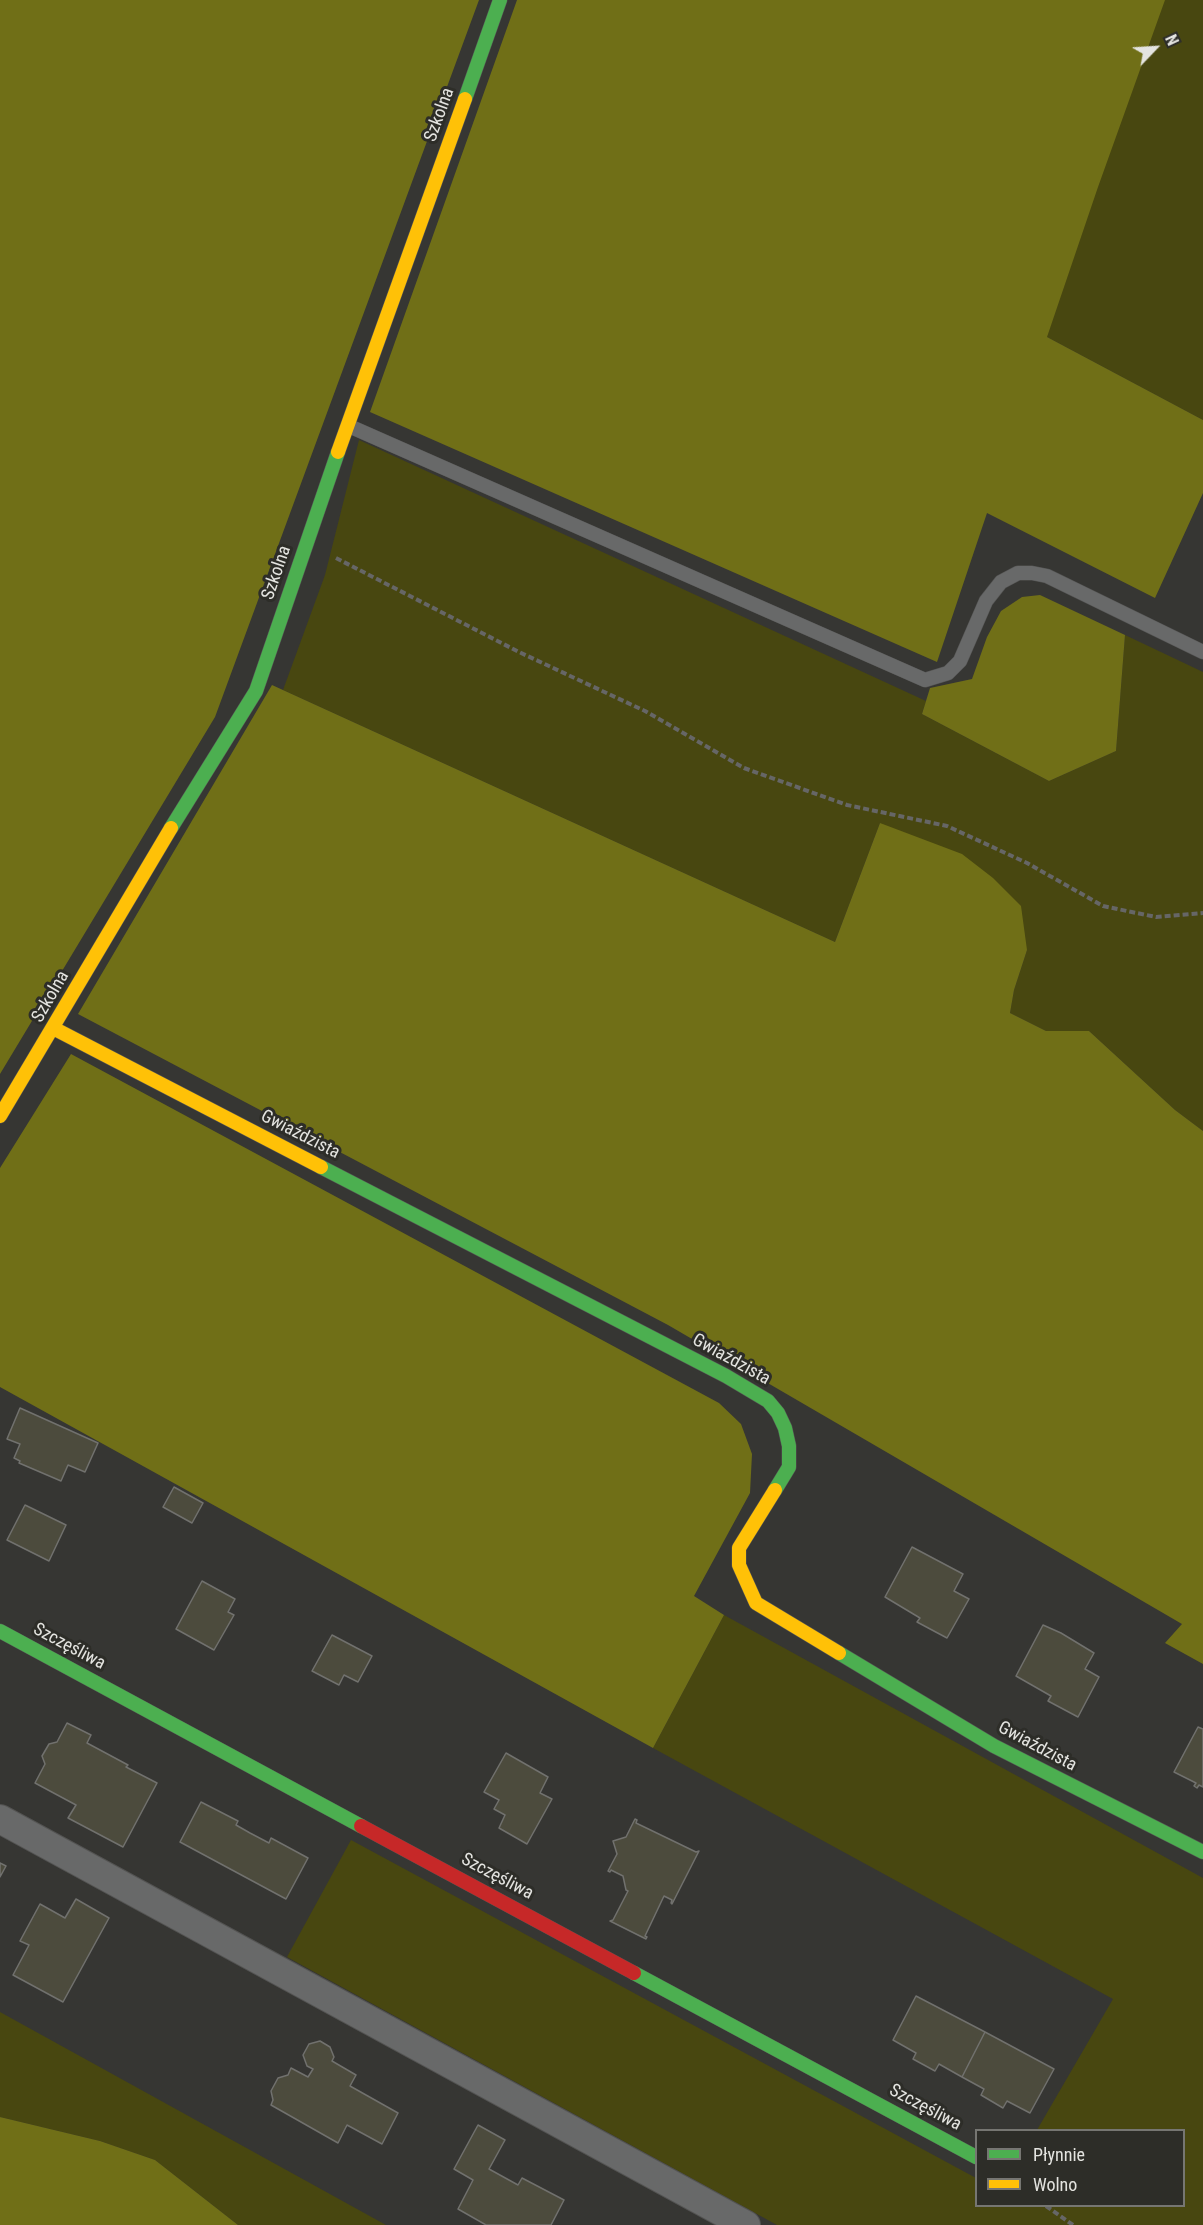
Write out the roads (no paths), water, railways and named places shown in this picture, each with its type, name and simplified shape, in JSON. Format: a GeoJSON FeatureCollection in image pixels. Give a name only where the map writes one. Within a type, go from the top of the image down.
{"type":"FeatureCollection","features":[{"type":"Feature","properties":{"kind":"street","name":"Szkolna"},"geometry":{"type":"LineString","coordinates":[[0,1116],[145,871],[256,692],[305,544],[500,0]]}},
{"type":"Feature","properties":{"kind":"street","name":"Gwiaździsta"},"geometry":{"type":"LineString","coordinates":[[53,1028],[726,1376],[768,1401],[778,1413],[785,1428],[789,1446],[789,1467],[739,1548],[739,1565],[756,1603],[994,1746],[1203,1852]]}},
{"type":"Feature","properties":{"kind":"street","name":"Szczęśliwa"},"geometry":{"type":"LineString","coordinates":[[0,1631],[975,2156]]}},
{"type":"Feature","properties":{"kind":"street"},"geometry":{"type":"LineString","coordinates":[[0,1818],[746,2225]]}},
{"type":"Feature","properties":{"kind":"lane"},"geometry":{"type":"LineString","coordinates":[[349,426],[925,680],[948,673],[960,661],[986,602],[1001,582],[1018,573],[1047,576],[1203,652]]}}]}
